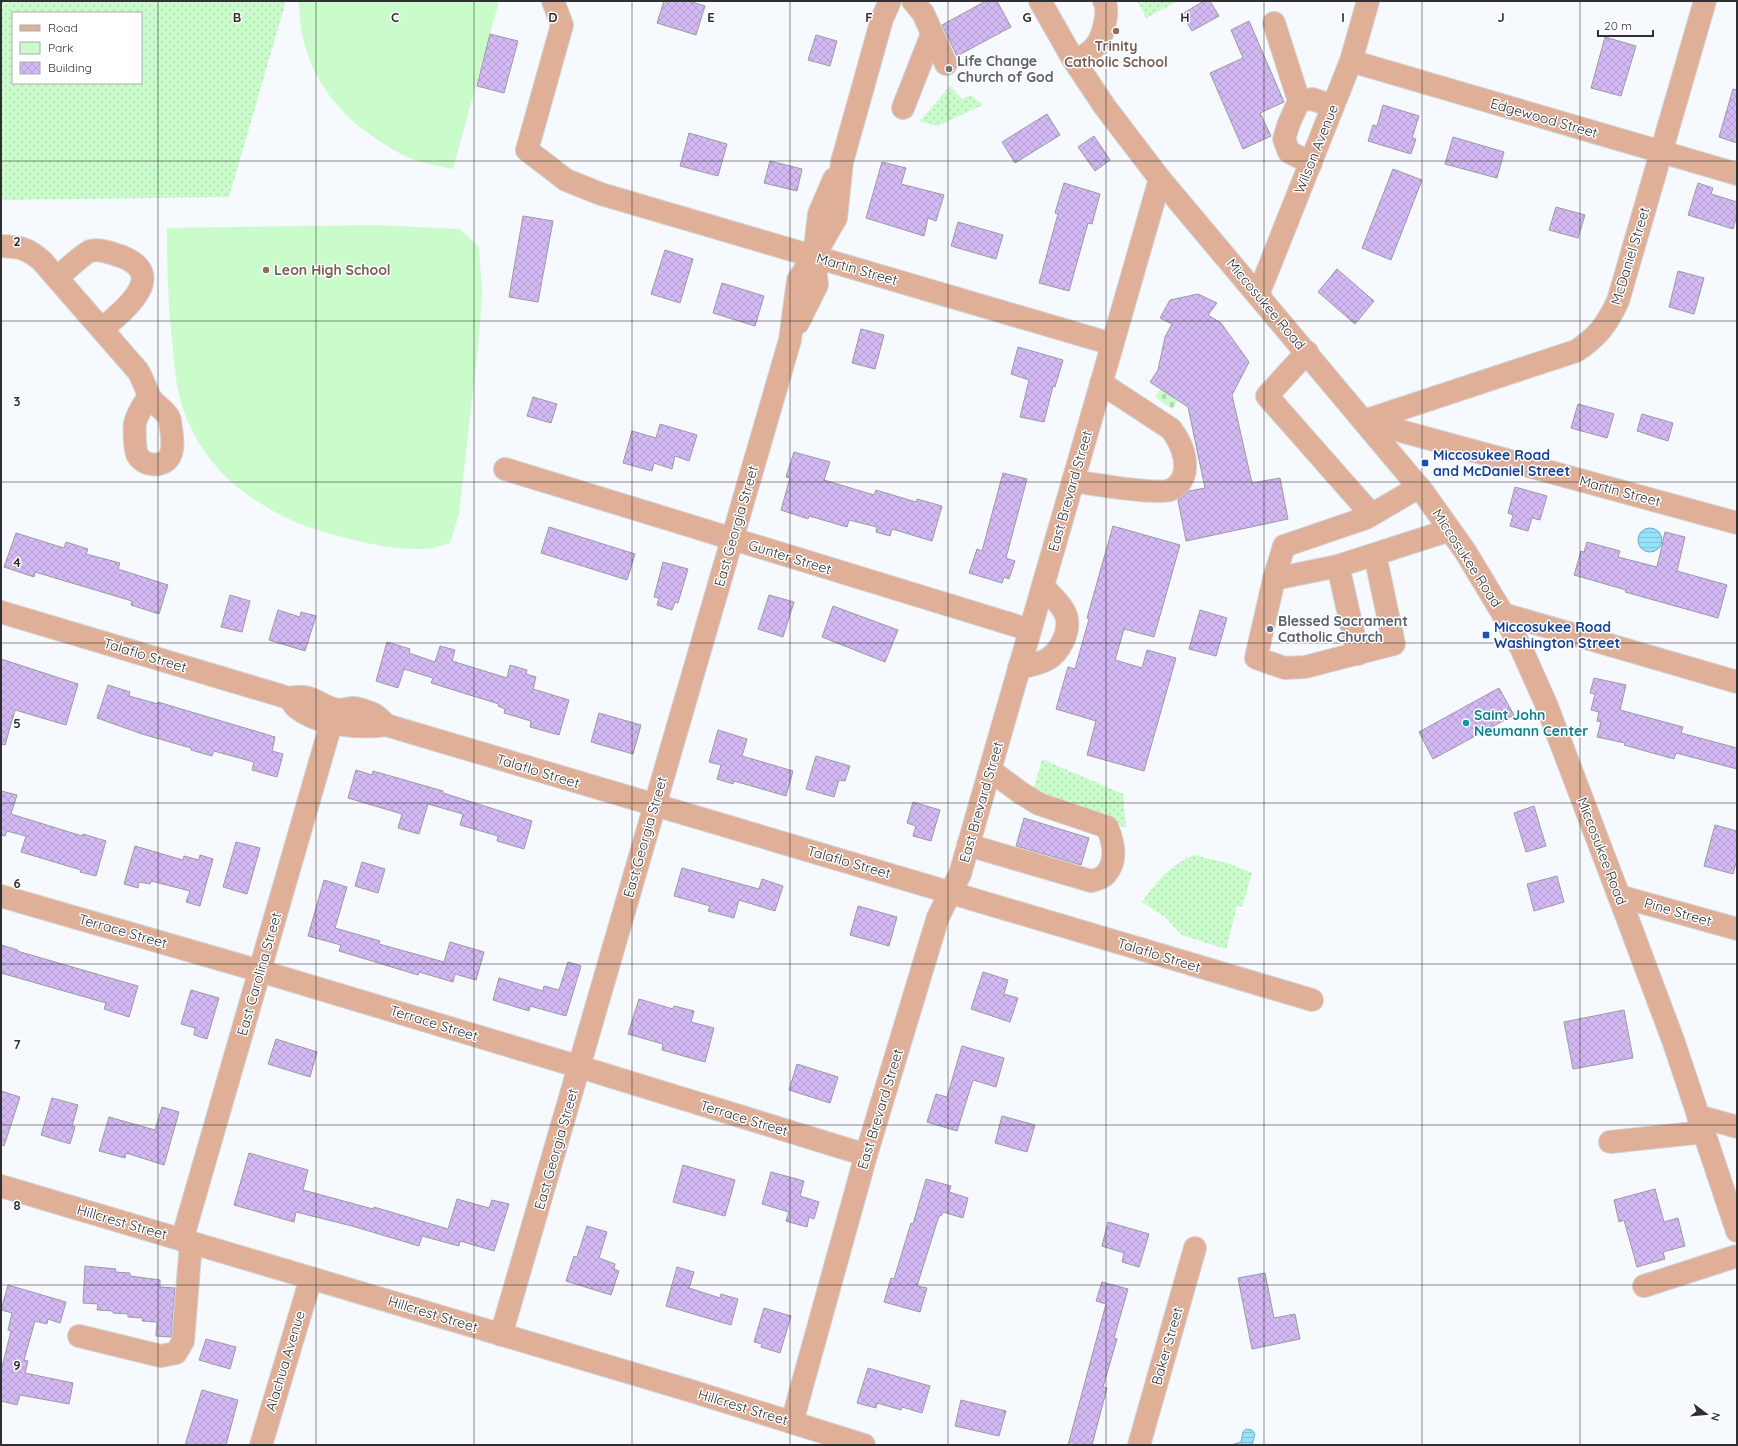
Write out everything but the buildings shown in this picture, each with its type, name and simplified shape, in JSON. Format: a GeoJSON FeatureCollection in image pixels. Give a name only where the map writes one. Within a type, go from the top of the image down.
{"type":"FeatureCollection","features":[{"type":"Feature","properties":{"kind":"street","name":"Martin Street"},"geometry":{"type":"LineString","coordinates":[[553,1],[562,25],[527,150],[566,180],[601,194],[1112,344]]}},
{"type":"Feature","properties":{"kind":"street"},"geometry":{"type":"LineString","coordinates":[[913,1],[923,13],[946,64]]}},
{"type":"Feature","properties":{"kind":"street","name":"Miccosukee Road"},"geometry":{"type":"LineString","coordinates":[[1040,1],[1105,107],[1160,179],[1419,487],[1465,551],[1503,614],[1522,650],[1546,704],[1619,896],[1673,1040],[1737,1231]]}},
{"type":"Feature","properties":{"kind":"street"},"geometry":{"type":"LineString","coordinates":[[1076,62],[1097,44],[1107,13],[1106,4],[1104,1]]}},
{"type":"Feature","properties":{"kind":"street","name":"Wilson Avenue"},"geometry":{"type":"LineString","coordinates":[[1258,295],[1352,61],[1368,1]]}},
{"type":"Feature","properties":{"kind":"street","name":"McDaniel Street"},"geometry":{"type":"LineString","coordinates":[[1364,421],[1576,351],[1600,333],[1610,319],[1618,301],[1705,1]]}},
{"type":"Feature","properties":{"kind":"street","name":"East Georgia Street"},"geometry":{"type":"LineString","coordinates":[[501,1335],[790,340],[798,280],[814,256],[819,214],[842,162],[880,26],[885,2]]}},
{"type":"Feature","properties":{"kind":"street"},"geometry":{"type":"LineString","coordinates":[[1274,23],[1299,101],[1284,138],[1289,152],[1311,163]]}},
{"type":"Feature","properties":{"kind":"street"},"geometry":{"type":"LineString","coordinates":[[903,108],[932,34]]}},
{"type":"Feature","properties":{"kind":"street","name":"Edgewood Street"},"geometry":{"type":"LineString","coordinates":[[1352,61],[1737,174]]}},
{"type":"Feature","properties":{"kind":"street"},"geometry":{"type":"LineString","coordinates":[[1299,101],[1312,99],[1333,106]]}},
{"type":"Feature","properties":{"kind":"street","name":"East Brevard Street"},"geometry":{"type":"LineString","coordinates":[[792,1422],[866,1155],[938,917],[960,874],[1160,179]]}},
{"type":"Feature","properties":{"kind":"street"},"geometry":{"type":"LineString","coordinates":[[1,246],[19,247],[30,251],[42,261],[138,371],[147,388],[149,396]]}},
{"type":"Feature","properties":{"kind":"street"},"geometry":{"type":"LineString","coordinates":[[57,278],[89,251],[96,250],[128,259],[141,271],[143,281],[141,288],[121,313],[102,329]]}},
{"type":"Feature","properties":{"kind":"street"},"geometry":{"type":"LineString","coordinates":[[1306,352],[1267,396],[1371,514]]}},
{"type":"Feature","properties":{"kind":"street"},"geometry":{"type":"LineString","coordinates":[[1073,481],[1156,492],[1170,490],[1180,483],[1185,471],[1185,458],[1179,439],[1171,429],[1101,383]]}},
{"type":"Feature","properties":{"kind":"street","name":"Martin Street"},"geometry":{"type":"LineString","coordinates":[[1364,421],[1737,523]]}},
{"type":"Feature","properties":{"kind":"street","name":"Gunter Street"},"geometry":{"type":"LineString","coordinates":[[505,469],[1030,630]]}},
{"type":"Feature","properties":{"kind":"street"},"geometry":{"type":"LineString","coordinates":[[1374,555],[1394,644],[1305,667],[1285,668],[1256,658],[1274,579],[1284,546],[1371,514],[1419,487]]}},
{"type":"Feature","properties":{"kind":"street"},"geometry":{"type":"LineString","coordinates":[[1274,579],[1338,566],[1450,530]]}},
{"type":"Feature","properties":{"kind":"street"},"geometry":{"type":"LineString","coordinates":[[1338,566],[1358,654]]}},
{"type":"Feature","properties":{"kind":"street"},"geometry":{"type":"LineString","coordinates":[[1019,668],[1046,660],[1058,651],[1064,637],[1067,625],[1066,615],[1060,605],[1043,586]]}},
{"type":"Feature","properties":{"kind":"street","name":"Talaflo Street"},"geometry":{"type":"LineString","coordinates":[[1,612],[290,698],[300,696],[313,699],[328,707],[333,716],[341,710],[354,708],[373,714],[386,725],[1312,1000]]}},
{"type":"Feature","properties":{"kind":"street"},"geometry":{"type":"LineString","coordinates":[[1503,614],[1737,682]]}},
{"type":"Feature","properties":{"kind":"street","name":"East Carolina Street"},"geometry":{"type":"LineString","coordinates":[[79,1336],[161,1356],[176,1353],[182,1341],[187,1241],[260,971],[333,716]]}},
{"type":"Feature","properties":{"kind":"street"},"geometry":{"type":"LineString","coordinates":[[968,845],[1091,881],[1104,876],[1113,861],[1113,843],[1107,827],[1039,804],[1021,793],[990,770]]}},
{"type":"Feature","properties":{"kind":"street","name":"Terrace Street"},"geometry":{"type":"LineString","coordinates":[[1,896],[260,971],[866,1155]]}},
{"type":"Feature","properties":{"kind":"street","name":"Pine Street"},"geometry":{"type":"LineString","coordinates":[[1619,896],[1737,929]]}},
{"type":"Feature","properties":{"kind":"street"},"geometry":{"type":"LineString","coordinates":[[1610,1142],[1701,1124],[1737,1127]]}},
{"type":"Feature","properties":{"kind":"street","name":"Hillcrest Street"},"geometry":{"type":"LineString","coordinates":[[1,1186],[792,1422],[864,1445]]}},
{"type":"Feature","properties":{"kind":"street","name":"Baker Street"},"geometry":{"type":"LineString","coordinates":[[1139,1445],[1195,1248]]}},
{"type":"Feature","properties":{"kind":"street"},"geometry":{"type":"LineString","coordinates":[[1644,1286],[1737,1256]]}},
{"type":"Feature","properties":{"kind":"street","name":"Alachua Avenue"},"geometry":{"type":"LineString","coordinates":[[261,1445],[311,1278]]}},
{"type":"Feature","properties":{"kind":"green space"},"geometry":{"type":"Polygon","coordinates":[[[1,1],[286,1],[229,197],[1,200],[1,1]]]}},
{"type":"Feature","properties":{"kind":"green space"},"geometry":{"type":"Polygon","coordinates":[[[299,1],[499,1],[453,169],[422,162],[402,155],[375,138],[343,111],[330,96],[310,61],[300,22],[299,1]]]}},
{"type":"Feature","properties":{"kind":"green space"},"geometry":{"type":"Polygon","coordinates":[[[1137,1],[1178,1],[1146,18],[1137,1]]]}},
{"type":"Feature","properties":{"kind":"green space"},"geometry":{"type":"Polygon","coordinates":[[[950,86],[962,99],[971,95],[983,105],[937,126],[920,121],[950,86]]]}},
{"type":"Feature","properties":{"kind":"green space"},"geometry":{"type":"Polygon","coordinates":[[[375,225],[460,229],[479,247],[482,293],[479,338],[459,514],[450,543],[430,548],[411,549],[365,543],[308,527],[264,506],[226,477],[210,459],[197,439],[186,417],[180,400],[177,383],[169,304],[167,228],[375,225]]]}},
{"type":"Feature","properties":{"kind":"green space"},"geometry":{"type":"Polygon","coordinates":[[[1161,388],[1178,400],[1172,409],[1155,397],[1161,388]]]}},
{"type":"Feature","properties":{"kind":"green space"},"geometry":{"type":"Polygon","coordinates":[[[1042,759],[1123,794],[1126,828],[1033,791],[1042,759]]]}},
{"type":"Feature","properties":{"kind":"green space"},"geometry":{"type":"Polygon","coordinates":[[[1194,855],[1230,864],[1252,873],[1242,907],[1237,906],[1226,949],[1182,935],[1165,917],[1142,902],[1152,888],[1171,869],[1194,855]]]}},
{"type":"Feature","properties":{"kind":"water"},"geometry":{"type":"Polygon","coordinates":[[[1650,528],[1655,529],[1661,535],[1661,545],[1655,551],[1650,552],[1645,551],[1639,545],[1638,540],[1639,535],[1645,529],[1650,528]]]}},
{"type":"Feature","properties":{"kind":"water"},"geometry":{"type":"Polygon","coordinates":[[[1246,1429],[1252,1430],[1255,1434],[1252,1445],[1231,1445],[1241,1442],[1243,1432],[1246,1429]]]}},
{"type":"Feature","properties":{"kind":"place","name":"Trinity Catholic School"},"geometry":{"type":"Point","coordinates":[1116,31]}},
{"type":"Feature","properties":{"kind":"place","name":"Life Change Church of God"},"geometry":{"type":"Point","coordinates":[949,69]}},
{"type":"Feature","properties":{"kind":"place","name":"Leon High School"},"geometry":{"type":"Point","coordinates":[266,270]}},
{"type":"Feature","properties":{"kind":"place","name":"Miccosukee Road and McDaniel Street"},"geometry":{"type":"Point","coordinates":[1425,463]}},
{"type":"Feature","properties":{"kind":"place","name":"Blessed Sacrament Catholic Church"},"geometry":{"type":"Point","coordinates":[1270,629]}},
{"type":"Feature","properties":{"kind":"place","name":"Miccosukee Road Washington Street"},"geometry":{"type":"Point","coordinates":[1486,635]}},
{"type":"Feature","properties":{"kind":"place","name":"Saint John Neumann Center"},"geometry":{"type":"Point","coordinates":[1466,723]}}]}
